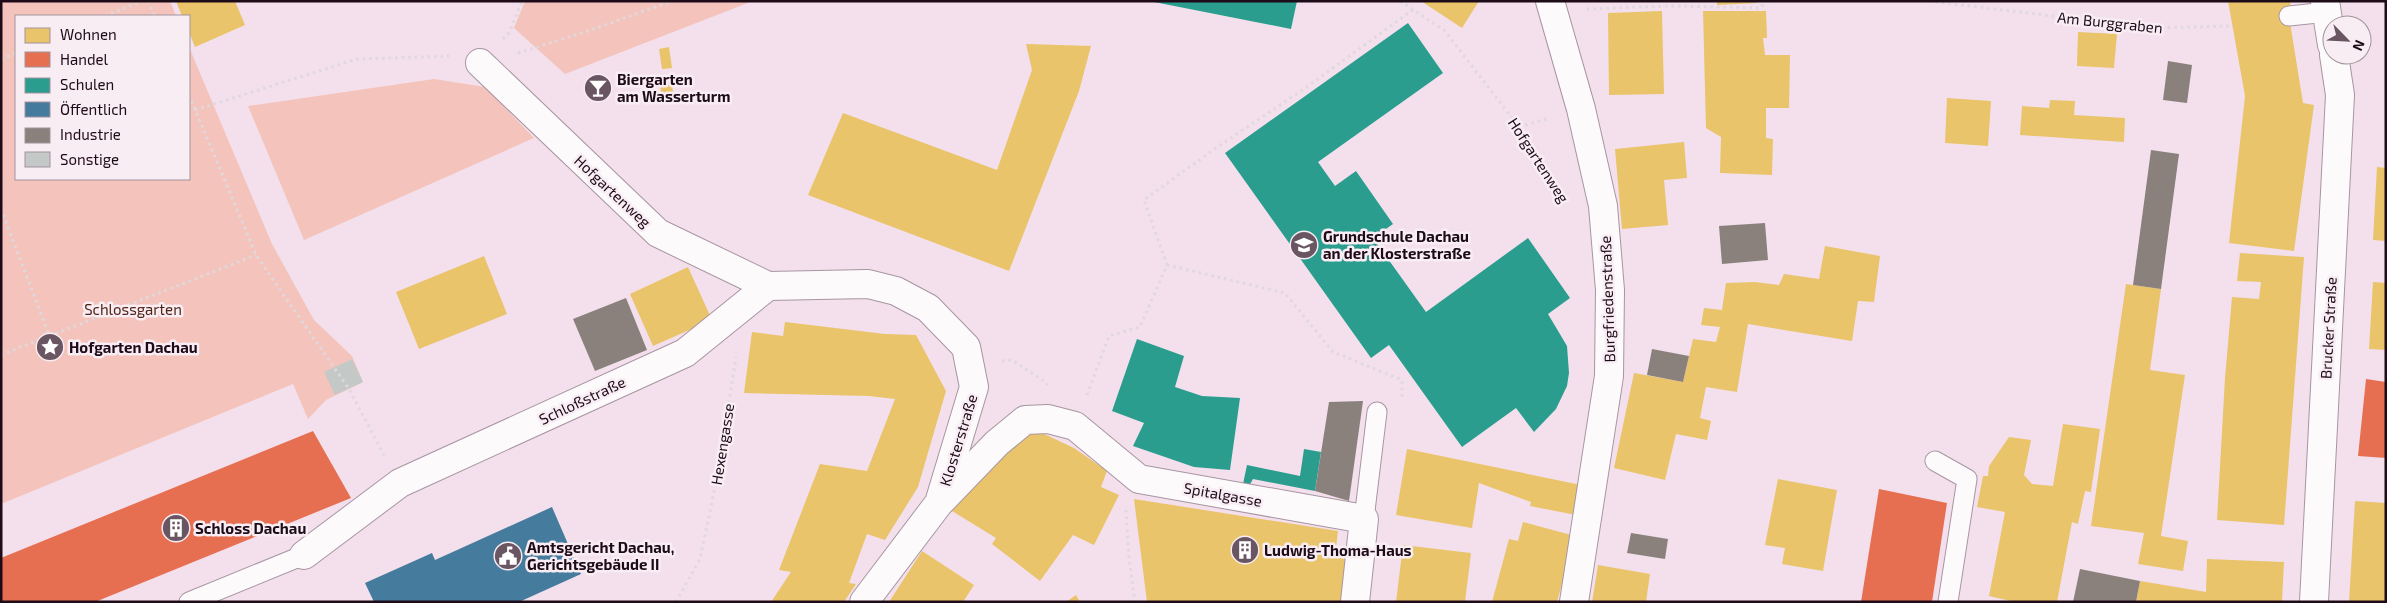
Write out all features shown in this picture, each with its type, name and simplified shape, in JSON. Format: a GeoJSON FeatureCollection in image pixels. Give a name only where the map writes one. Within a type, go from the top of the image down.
{"type":"FeatureCollection","features":[{"type":"Feature","properties":{"kind":"street","name":"Burgfriedenstraße"},"geometry":{"type":"LineString","coordinates":[[1551,6],[1581,109],[1603,206],[1610,290],[1609,376],[1574,602]]}},
{"type":"Feature","properties":{"kind":"street","name":"Hofgartenweg"},"geometry":{"type":"LineString","coordinates":[[480,63],[658,233],[768,286]]}},
{"type":"Feature","properties":{"kind":"street","name":"Brucker Straße"},"geometry":{"type":"LineString","coordinates":[[2314,602],[2340,95],[2336,65]]}},
{"type":"Feature","properties":{"kind":"street","name":"Klosterstraße"},"geometry":{"type":"LineString","coordinates":[[768,286],[868,284],[896,291],[928,308],[966,347],[974,387],[939,502]]}},
{"type":"Feature","properties":{"kind":"street","name":"Schloßstraße"},"geometry":{"type":"LineString","coordinates":[[304,554],[400,483],[684,353],[768,286]]}},
{"type":"Feature","properties":{"kind":"street","name":"Klosterstraße"},"geometry":{"type":"LineString","coordinates":[[864,602],[939,502],[998,443],[1025,420],[1048,419],[1086,434]]}},
{"type":"Feature","properties":{"kind":"street","name":"Spitalgasse"},"geometry":{"type":"LineString","coordinates":[[1086,434],[1139,478],[1364,519]]}},
{"type":"Feature","properties":{"kind":"street"},"geometry":{"type":"LineString","coordinates":[[1355,602],[1364,519]]}},
{"type":"Feature","properties":{"kind":"lane"},"geometry":{"type":"LineString","coordinates":[[2289,16],[2326,7]]}},
{"type":"Feature","properties":{"kind":"lane"},"geometry":{"type":"LineString","coordinates":[[1364,519],[1377,412]]}},
{"type":"Feature","properties":{"kind":"lane"},"geometry":{"type":"LineString","coordinates":[[1935,461],[1966,479],[1948,602]]}},
{"type":"Feature","properties":{"kind":"lane"},"geometry":{"type":"LineString","coordinates":[[190,602],[304,554]]}},
{"type":"Feature","properties":{"kind":"path"},"geometry":{"type":"LineString","coordinates":[[108,15],[142,1]]}},
{"type":"Feature","properties":{"kind":"path"},"geometry":{"type":"LineString","coordinates":[[148,1],[155,15]]}},
{"type":"Feature","properties":{"kind":"path"},"geometry":{"type":"LineString","coordinates":[[480,63],[509,32],[522,1]]}},
{"type":"Feature","properties":{"kind":"path"},"geometry":{"type":"LineString","coordinates":[[195,110],[357,59],[445,56],[480,63],[588,31],[672,1]]}},
{"type":"Feature","properties":{"kind":"path","name":"Hofgartenweg"},"geometry":{"type":"LineString","coordinates":[[1400,1],[1444,30],[1519,127],[1566,201]]}},
{"type":"Feature","properties":{"kind":"path"},"geometry":{"type":"LineString","coordinates":[[1551,6],[1761,8],[1765,1]]}},
{"type":"Feature","properties":{"kind":"path","name":"Am Burggraben"},"geometry":{"type":"LineString","coordinates":[[1929,1],[2151,28],[2232,26]]}},
{"type":"Feature","properties":{"kind":"path"},"geometry":{"type":"LineString","coordinates":[[1086,434],[1109,336],[1140,327],[1166,265],[1144,200],[1216,148],[1304,89],[1414,9]]}},
{"type":"Feature","properties":{"kind":"path"},"geometry":{"type":"LineString","coordinates":[[1,59],[15,53]]}},
{"type":"Feature","properties":{"kind":"path"},"geometry":{"type":"LineString","coordinates":[[190,98],[256,255],[349,389],[400,483]]}},
{"type":"Feature","properties":{"kind":"path"},"geometry":{"type":"LineString","coordinates":[[1,209],[49,335]]}},
{"type":"Feature","properties":{"kind":"path"},"geometry":{"type":"LineString","coordinates":[[1,355],[256,255]]}},
{"type":"Feature","properties":{"kind":"path"},"geometry":{"type":"LineString","coordinates":[[1166,265],[1285,293],[1333,352],[1402,380],[1402,397]]}},
{"type":"Feature","properties":{"kind":"path","name":"Hexengasse"},"geometry":{"type":"LineString","coordinates":[[676,602],[700,559],[717,478],[737,347]]}},
{"type":"Feature","properties":{"kind":"path"},"geometry":{"type":"LineString","coordinates":[[1012,360],[1046,383]]}},
{"type":"Feature","properties":{"kind":"path"},"geometry":{"type":"LineString","coordinates":[[1126,505],[1129,558],[1135,602]]}},
{"type":"Feature","properties":{"kind":"green space","name":"Schlossgarten"},"geometry":{"type":"Polygon","coordinates":[[[1,1],[170,1],[176,15],[15,15],[15,180],[190,180],[190,49],[272,244],[314,320],[352,356],[363,382],[326,400],[308,419],[293,384],[1,504],[1,1]]]}},
{"type":"Feature","properties":{"kind":"green space"},"geometry":{"type":"Polygon","coordinates":[[[525,1],[753,1],[565,74],[514,28],[525,1]]]}},
{"type":"Feature","properties":{"kind":"green space"},"geometry":{"type":"Polygon","coordinates":[[[434,79],[485,87],[534,138],[304,240],[248,106],[434,79]]]}},
{"type":"Feature","properties":{"kind":"building: Wohnen"},"geometry":{"type":"Polygon","coordinates":[[[176,1],[235,1],[245,25],[195,47],[190,34],[190,15],[182,15],[176,1]]]}},
{"type":"Feature","properties":{"kind":"building: Wohnen"},"geometry":{"type":"Polygon","coordinates":[[[1421,1],[1479,1],[1462,28],[1421,1]]]}},
{"type":"Feature","properties":{"kind":"building: Wohnen"},"geometry":{"type":"Polygon","coordinates":[[[1717,1],[1757,1],[1757,3],[1717,5],[1717,1]]]}},
{"type":"Feature","properties":{"kind":"building: Wohnen"},"geometry":{"type":"Polygon","coordinates":[[[2228,1],[2290,1],[2291,9],[2288,10],[2303,103],[2314,105],[2294,251],[2229,243],[2245,96],[2228,1]]]}},
{"type":"Feature","properties":{"kind":"building: Wohnen"},"geometry":{"type":"Polygon","coordinates":[[[1662,11],[1664,94],[1609,95],[1608,13],[1662,11]]]}},
{"type":"Feature","properties":{"kind":"building: Wohnen"},"geometry":{"type":"Polygon","coordinates":[[[1703,11],[1766,11],[1767,38],[1763,38],[1765,55],[1790,55],[1789,108],[1766,108],[1766,138],[1773,139],[1772,175],[1720,173],[1721,137],[1706,128],[1703,11]]]}},
{"type":"Feature","properties":{"kind":"building: Wohnen"},"geometry":{"type":"Polygon","coordinates":[[[2078,32],[2117,34],[2114,68],[2077,66],[2078,32]]]}},
{"type":"Feature","properties":{"kind":"building: Wohnen"},"geometry":{"type":"Polygon","coordinates":[[[1026,44],[1091,46],[1079,91],[1009,271],[808,195],[843,113],[997,170],[1032,70],[1026,44]]]}},
{"type":"Feature","properties":{"kind":"building: Wohnen"},"geometry":{"type":"Polygon","coordinates":[[[669,47],[672,68],[662,69],[659,49],[669,47]]]}},
{"type":"Feature","properties":{"kind":"building: Wohnen"},"geometry":{"type":"Polygon","coordinates":[[[672,83],[674,102],[662,103],[660,84],[672,83]]]}},
{"type":"Feature","properties":{"kind":"building: Wohnen"},"geometry":{"type":"Polygon","coordinates":[[[1947,98],[1991,101],[1988,146],[1945,143],[1947,98]]]}},
{"type":"Feature","properties":{"kind":"building: Wohnen"},"geometry":{"type":"Polygon","coordinates":[[[2050,100],[2075,101],[2074,115],[2125,118],[2124,142],[2020,135],[2022,106],[2049,108],[2050,100]]]}},
{"type":"Feature","properties":{"kind":"building: Wohnen"},"geometry":{"type":"Polygon","coordinates":[[[1684,142],[1687,178],[1664,180],[1668,225],[1622,229],[1615,149],[1684,142]]]}},
{"type":"Feature","properties":{"kind":"building: Wohnen"},"geometry":{"type":"Polygon","coordinates":[[[2377,167],[2386,168],[2386,241],[2373,240],[2377,167]]]}},
{"type":"Feature","properties":{"kind":"building: Wohnen"},"geometry":{"type":"Polygon","coordinates":[[[1825,246],[1880,256],[1874,302],[1858,301],[1852,341],[1748,324],[1737,392],[1706,387],[1700,418],[1711,421],[1707,440],[1676,434],[1665,480],[1614,468],[1634,373],[1683,382],[1693,339],[1716,342],[1720,327],[1701,325],[1704,308],[1722,310],[1726,283],[1755,282],[1779,285],[1784,274],[1819,279],[1825,246]]]}},
{"type":"Feature","properties":{"kind":"building: Wohnen"},"geometry":{"type":"Polygon","coordinates":[[[2240,253],[2304,257],[2284,525],[2217,520],[2225,378],[2232,297],[2259,299],[2261,282],[2237,281],[2240,253]]]}},
{"type":"Feature","properties":{"kind":"building: Wohnen"},"geometry":{"type":"Polygon","coordinates":[[[484,256],[507,314],[419,349],[396,292],[484,256]]]}},
{"type":"Feature","properties":{"kind":"building: Wohnen"},"geometry":{"type":"Polygon","coordinates":[[[688,267],[712,320],[653,346],[630,294],[688,267]]]}},
{"type":"Feature","properties":{"kind":"building: Wohnen"},"geometry":{"type":"Polygon","coordinates":[[[2373,282],[2386,283],[2386,350],[2369,349],[2373,282]]]}},
{"type":"Feature","properties":{"kind":"building: Wohnen"},"geometry":{"type":"Polygon","coordinates":[[[2126,284],[2161,289],[2150,370],[2185,375],[2161,536],[2188,541],[2183,571],[2138,564],[2144,533],[2091,526],[2126,284]]]}},
{"type":"Feature","properties":{"kind":"building: Wohnen"},"geometry":{"type":"Polygon","coordinates":[[[785,322],[885,334],[916,335],[946,391],[918,487],[885,540],[867,534],[849,583],[856,584],[844,602],[771,602],[791,572],[779,570],[820,464],[867,471],[895,399],[869,396],[744,393],[752,332],[783,336],[785,322]]]}},
{"type":"Feature","properties":{"kind":"building: Wohnen"},"geometry":{"type":"Polygon","coordinates":[[[2063,424],[2100,429],[2091,492],[2085,491],[2078,524],[2072,522],[2057,602],[2015,602],[1989,596],[2005,512],[1977,507],[1983,476],[1988,476],[1989,466],[2009,437],[2031,440],[2024,475],[2032,484],[2053,486],[2063,424]]]}},
{"type":"Feature","properties":{"kind":"building: Wohnen"},"geometry":{"type":"Polygon","coordinates":[[[1027,433],[1042,433],[1074,448],[1107,471],[1101,487],[1119,495],[1094,545],[1073,535],[1040,581],[992,544],[996,538],[952,511],[1000,450],[1027,433]]]}},
{"type":"Feature","properties":{"kind":"building: Wohnen"},"geometry":{"type":"Polygon","coordinates":[[[1407,449],[1581,485],[1576,515],[1530,506],[1531,502],[1479,483],[1472,528],[1396,515],[1407,449]]]}},
{"type":"Feature","properties":{"kind":"building: Wohnen"},"geometry":{"type":"Polygon","coordinates":[[[1778,479],[1837,490],[1823,571],[1782,564],[1785,548],[1765,545],[1778,479]]]}},
{"type":"Feature","properties":{"kind":"building: Wohnen","name":"Ludwig-Thoma-Haus"},"geometry":{"type":"Polygon","coordinates":[[[1134,499],[1338,531],[1336,548],[1355,550],[1343,602],[1147,602],[1134,499]]]}},
{"type":"Feature","properties":{"kind":"building: Wohnen"},"geometry":{"type":"Polygon","coordinates":[[[2355,501],[2386,503],[2386,602],[2349,602],[2355,501]]]}},
{"type":"Feature","properties":{"kind":"building: Wohnen"},"geometry":{"type":"Polygon","coordinates":[[[1523,522],[1575,536],[1557,602],[1492,602],[1509,539],[1518,541],[1523,522]]]}},
{"type":"Feature","properties":{"kind":"building: Wohnen"},"geometry":{"type":"Polygon","coordinates":[[[1403,545],[1471,553],[1465,602],[1396,602],[1403,545]]]}},
{"type":"Feature","properties":{"kind":"building: Wohnen"},"geometry":{"type":"Polygon","coordinates":[[[922,551],[974,585],[963,602],[889,602],[922,551]]]}},
{"type":"Feature","properties":{"kind":"building: Wohnen"},"geometry":{"type":"Polygon","coordinates":[[[2207,559],[2284,562],[2282,602],[2136,602],[2140,581],[2206,592],[2207,559]]]}},
{"type":"Feature","properties":{"kind":"building: Wohnen"},"geometry":{"type":"Polygon","coordinates":[[[1598,565],[1650,574],[1646,602],[1592,602],[1598,565]]]}},
{"type":"Feature","properties":{"kind":"building: Wohnen"},"geometry":{"type":"Polygon","coordinates":[[[1076,595],[1080,602],[1066,602],[1076,595]]]}},
{"type":"Feature","properties":{"kind":"building: Handel"},"geometry":{"type":"Polygon","coordinates":[[[2366,379],[2386,382],[2386,458],[2358,456],[2366,379]]]}},
{"type":"Feature","properties":{"kind":"building: Handel","name":"Schloss Dachau"},"geometry":{"type":"Polygon","coordinates":[[[313,431],[351,498],[95,602],[1,602],[1,558],[313,431]]]}},
{"type":"Feature","properties":{"kind":"building: Handel"},"geometry":{"type":"Polygon","coordinates":[[[1879,489],[1947,503],[1932,602],[1861,602],[1879,489]]]}},
{"type":"Feature","properties":{"kind":"building: Schulen"},"geometry":{"type":"Polygon","coordinates":[[[1149,1],[1297,1],[1291,29],[1149,1]]]}},
{"type":"Feature","properties":{"kind":"building: Schulen"},"geometry":{"type":"Polygon","coordinates":[[[1408,23],[1443,73],[1318,162],[1335,186],[1356,171],[1393,224],[1373,238],[1426,312],[1528,238],[1570,298],[1548,314],[1567,346],[1569,373],[1567,386],[1556,409],[1534,432],[1516,408],[1462,447],[1389,345],[1371,358],[1225,153],[1408,23]]]}},
{"type":"Feature","properties":{"kind":"building: Schulen"},"geometry":{"type":"Polygon","coordinates":[[[1137,339],[1184,356],[1175,387],[1202,396],[1240,398],[1230,470],[1194,467],[1133,446],[1144,423],[1112,411],[1137,339]]]}},
{"type":"Feature","properties":{"kind":"building: Schulen"},"geometry":{"type":"Polygon","coordinates":[[[1304,449],[1321,452],[1315,491],[1253,479],[1249,486],[1243,484],[1247,465],[1300,476],[1304,449]]]}},
{"type":"Feature","properties":{"kind":"building: Öffentlich","name":"Amtsgericht Dachau, Gerichtsgebäude II"},"geometry":{"type":"Polygon","coordinates":[[[552,507],[581,574],[519,602],[374,602],[365,583],[432,553],[435,560],[552,507]]]}},
{"type":"Feature","properties":{"kind":"building: Industrie"},"geometry":{"type":"Polygon","coordinates":[[[2168,61],[2192,65],[2187,103],[2163,100],[2168,61]]]}},
{"type":"Feature","properties":{"kind":"building: Industrie"},"geometry":{"type":"Polygon","coordinates":[[[2151,150],[2179,154],[2161,289],[2133,285],[2151,150]]]}},
{"type":"Feature","properties":{"kind":"building: Industrie"},"geometry":{"type":"Polygon","coordinates":[[[1765,223],[1768,260],[1722,264],[1719,226],[1765,223]]]}},
{"type":"Feature","properties":{"kind":"building: Industrie"},"geometry":{"type":"Polygon","coordinates":[[[626,298],[647,350],[595,371],[573,319],[626,298]]]}},
{"type":"Feature","properties":{"kind":"building: Industrie"},"geometry":{"type":"Polygon","coordinates":[[[1652,349],[1689,356],[1683,382],[1647,375],[1652,349]]]}},
{"type":"Feature","properties":{"kind":"building: Industrie"},"geometry":{"type":"Polygon","coordinates":[[[1363,401],[1349,501],[1315,491],[1329,402],[1363,401]]]}},
{"type":"Feature","properties":{"kind":"building: Industrie"},"geometry":{"type":"Polygon","coordinates":[[[1631,533],[1668,539],[1665,559],[1627,553],[1631,533]]]}},
{"type":"Feature","properties":{"kind":"building: Industrie"},"geometry":{"type":"Polygon","coordinates":[[[2080,569],[2140,581],[2136,602],[2073,602],[2080,569]]]}},
{"type":"Feature","properties":{"kind":"building: Sonstige"},"geometry":{"type":"Polygon","coordinates":[[[352,359],[363,382],[335,395],[324,372],[352,359]]]}},
{"type":"Feature","properties":{"kind":"place","name":"Biergarten am Wasserturm"},"geometry":{"type":"Point","coordinates":[598,88]}},
{"type":"Feature","properties":{"kind":"place","name":"Grundschule Dachau an der Klosterstraße"},"geometry":{"type":"Point","coordinates":[1304,245]}},
{"type":"Feature","properties":{"kind":"place","name":"Hofgarten Dachau"},"geometry":{"type":"Point","coordinates":[50,347]}},
{"type":"Feature","properties":{"kind":"place","name":"Schloss Dachau"},"geometry":{"type":"Point","coordinates":[176,528]}},
{"type":"Feature","properties":{"kind":"place","name":"Ludwig-Thoma-Haus"},"geometry":{"type":"Point","coordinates":[1245,550]}},
{"type":"Feature","properties":{"kind":"place","name":"Amtsgericht Dachau, Gerichtsgebäude II"},"geometry":{"type":"Point","coordinates":[508,556]}}]}
